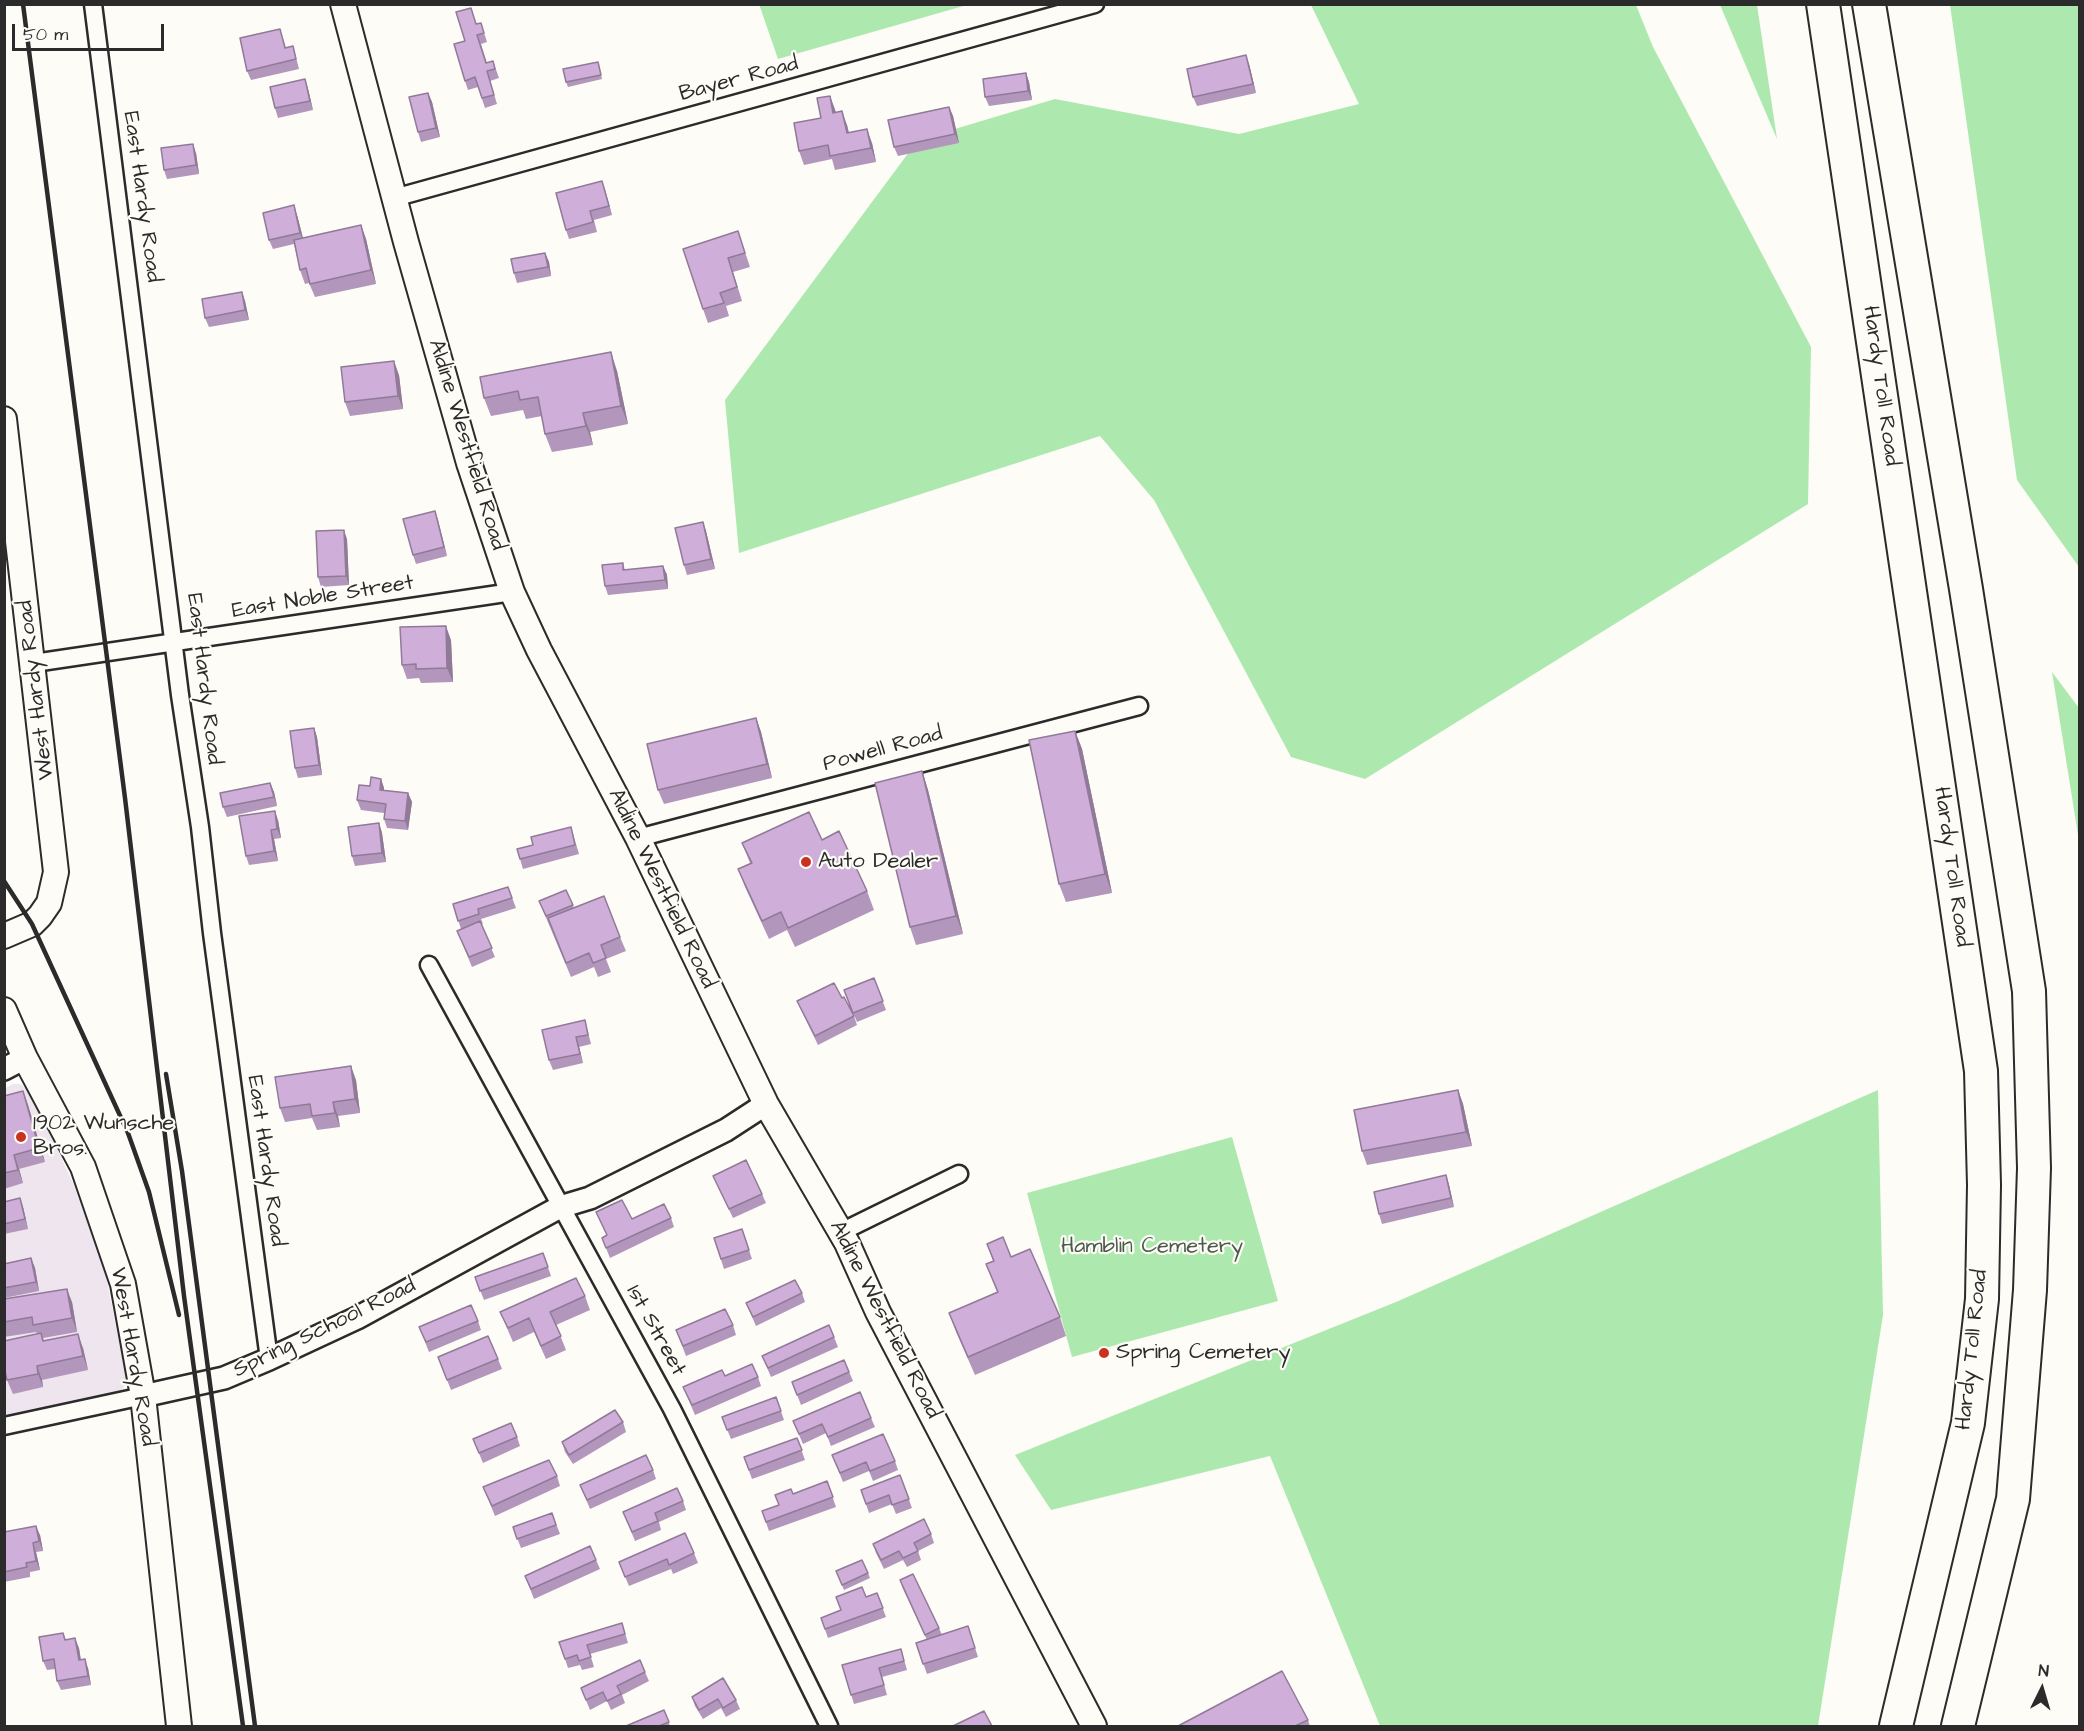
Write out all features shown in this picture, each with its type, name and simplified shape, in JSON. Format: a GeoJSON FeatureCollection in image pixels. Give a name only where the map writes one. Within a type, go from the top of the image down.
{"type":"FeatureCollection","features":[{"type":"Feature","properties":{"kind":"highway","name":"Hardy Toll Road"},"geometry":{"type":"LineString","coordinates":[[1823,4],[1981,1071],[1984,1185],[1982,1299],[1968,1423],[1896,1726]]}},
{"type":"Feature","properties":{"kind":"highway"},"geometry":{"type":"LineString","coordinates":[[1870,10],[1968,601],[2029,991],[2034,1168],[2030,1290],[2013,1499],[1958,1726]]}},
{"type":"Feature","properties":{"kind":"main road","name":"Aldine Westfield Road"},"geometry":{"type":"LineString","coordinates":[[344,4],[394,198],[469,463],[512,592],[542,657],[638,838],[766,1104],[840,1233],[878,1312],[1094,1726]]}},
{"type":"Feature","properties":{"kind":"main road","name":"West Hardy Road"},"geometry":{"type":"LineString","coordinates":[[4,419],[57,872],[49,903],[40,916],[32,924],[4,936]]}},
{"type":"Feature","properties":{"kind":"main road","name":"West Hardy Road"},"geometry":{"type":"LineString","coordinates":[[4,1010],[15,1063],[83,1167],[123,1284],[143,1395],[179,1726]]}},
{"type":"Feature","properties":{"kind":"street","name":"East Hardy Road"},"geometry":{"type":"LineString","coordinates":[[93,4],[269,1359]]}},
{"type":"Feature","properties":{"kind":"street","name":"Bayer Road"},"geometry":{"type":"LineString","coordinates":[[394,198],[1095,4]]}},
{"type":"Feature","properties":{"kind":"street","name":"East Noble Street"},"geometry":{"type":"LineString","coordinates":[[34,663],[512,592]]}},
{"type":"Feature","properties":{"kind":"street","name":"Powell Road"},"geometry":{"type":"LineString","coordinates":[[638,838],[1139,706]]}},
{"type":"Feature","properties":{"kind":"street","name":"1st Street"},"geometry":{"type":"LineString","coordinates":[[429,965],[672,1410],[829,1726]]}},
{"type":"Feature","properties":{"kind":"street","name":"Spring School Road"},"geometry":{"type":"LineString","coordinates":[[4,1426],[224,1378],[269,1359],[357,1318],[560,1207],[584,1186],[721,1119],[766,1104]]}},
{"type":"Feature","properties":{"kind":"street"},"geometry":{"type":"LineString","coordinates":[[840,1233],[959,1174]]}},
{"type":"Feature","properties":{"kind":"shaded area"},"geometry":{"type":"Polygon","coordinates":[[[13,1084],[20,1084],[30,1091],[73,1183],[105,1271],[126,1377],[124,1387],[120,1392],[5,1417],[4,1089],[13,1084]]]}},
{"type":"Feature","properties":{"kind":"green space"},"geometry":{"type":"Polygon","coordinates":[[[759,4],[967,4],[967,5],[778,59],[759,4]]]}},
{"type":"Feature","properties":{"kind":"green space"},"geometry":{"type":"Polygon","coordinates":[[[1311,5],[1636,5],[1653,47],[1811,347],[1808,504],[1365,779],[1291,757],[1154,500],[1100,436],[739,553],[725,400],[918,140],[1055,99],[1239,134],[1359,104],[1311,5]]]}},
{"type":"Feature","properties":{"kind":"green space"},"geometry":{"type":"Polygon","coordinates":[[[1720,5],[1757,5],[1777,139],[1720,5]]]}},
{"type":"Feature","properties":{"kind":"green space"},"geometry":{"type":"Polygon","coordinates":[[[1950,5],[2079,5],[2079,567],[2017,480],[1950,5]]]}},
{"type":"Feature","properties":{"kind":"green space"},"geometry":{"type":"Polygon","coordinates":[[[2052,672],[2079,708],[2079,841],[2052,672]]]}},
{"type":"Feature","properties":{"kind":"green space"},"geometry":{"type":"Polygon","coordinates":[[[1878,1090],[1883,1315],[1818,1726],[1380,1726],[1270,1456],[1051,1510],[1015,1455],[1396,1302],[1878,1090]]]}},
{"type":"Feature","properties":{"kind":"green space","name":"Hamblin Cemetery"},"geometry":{"type":"Polygon","coordinates":[[[1232,1137],[1278,1301],[1072,1357],[1027,1193],[1232,1137]]]}},
{"type":"Feature","properties":{"kind":"building"},"geometry":{"type":"Polygon","coordinates":[[[471,8],[476,24],[481,23],[484,33],[477,35],[486,63],[493,61],[495,69],[487,71],[494,95],[482,98],[475,77],[465,81],[454,44],[465,41],[456,12],[471,8]]]}},
{"type":"Feature","properties":{"kind":"building"},"geometry":{"type":"Polygon","coordinates":[[[280,29],[285,48],[293,46],[296,59],[247,71],[240,38],[280,29]]]}},
{"type":"Feature","properties":{"kind":"building"},"geometry":{"type":"Polygon","coordinates":[[[1246,55],[1253,84],[1193,97],[1187,69],[1246,55]]]}},
{"type":"Feature","properties":{"kind":"building"},"geometry":{"type":"Polygon","coordinates":[[[598,62],[601,75],[566,82],[563,69],[598,62]]]}},
{"type":"Feature","properties":{"kind":"building"},"geometry":{"type":"Polygon","coordinates":[[[1026,73],[1028,91],[985,97],[983,79],[1026,73]]]}},
{"type":"Feature","properties":{"kind":"building"},"geometry":{"type":"Polygon","coordinates":[[[305,79],[310,101],[275,108],[270,87],[305,79]]]}},
{"type":"Feature","properties":{"kind":"building"},"geometry":{"type":"Polygon","coordinates":[[[428,93],[436,128],[418,132],[409,97],[428,93]]]}},
{"type":"Feature","properties":{"kind":"building"},"geometry":{"type":"Polygon","coordinates":[[[830,96],[833,113],[842,111],[847,133],[867,129],[871,148],[830,156],[828,145],[799,151],[794,123],[821,118],[817,98],[830,96]]]}},
{"type":"Feature","properties":{"kind":"building"},"geometry":{"type":"Polygon","coordinates":[[[949,107],[955,134],[894,147],[888,120],[949,107]]]}},
{"type":"Feature","properties":{"kind":"building"},"geometry":{"type":"Polygon","coordinates":[[[193,144],[196,165],[164,170],[161,148],[193,144]]]}},
{"type":"Feature","properties":{"kind":"building"},"geometry":{"type":"Polygon","coordinates":[[[602,181],[609,206],[590,211],[593,222],[566,230],[556,193],[602,181]]]}},
{"type":"Feature","properties":{"kind":"building"},"geometry":{"type":"Polygon","coordinates":[[[294,205],[300,233],[269,240],[263,213],[294,205]]]}},
{"type":"Feature","properties":{"kind":"building"},"geometry":{"type":"Polygon","coordinates":[[[361,225],[371,270],[310,284],[306,268],[300,270],[294,240],[361,225]]]}},
{"type":"Feature","properties":{"kind":"building"},"geometry":{"type":"Polygon","coordinates":[[[738,231],[745,253],[728,258],[737,287],[720,293],[724,303],[703,309],[683,249],[738,231]]]}},
{"type":"Feature","properties":{"kind":"building"},"geometry":{"type":"Polygon","coordinates":[[[545,253],[548,267],[514,273],[511,259],[545,253]]]}},
{"type":"Feature","properties":{"kind":"building"},"geometry":{"type":"Polygon","coordinates":[[[242,292],[245,310],[205,318],[202,299],[242,292]]]}},
{"type":"Feature","properties":{"kind":"building"},"geometry":{"type":"Polygon","coordinates":[[[611,352],[621,406],[583,413],[586,426],[545,434],[538,397],[520,400],[518,391],[484,398],[480,377],[611,352]]]}},
{"type":"Feature","properties":{"kind":"building"},"geometry":{"type":"Polygon","coordinates":[[[394,361],[398,396],[345,402],[341,367],[394,361]]]}},
{"type":"Feature","properties":{"kind":"building"},"geometry":{"type":"Polygon","coordinates":[[[435,511],[444,547],[413,555],[403,519],[435,511]]]}},
{"type":"Feature","properties":{"kind":"building"},"geometry":{"type":"Polygon","coordinates":[[[703,522],[711,559],[684,565],[675,528],[703,522]]]}},
{"type":"Feature","properties":{"kind":"building"},"geometry":{"type":"Polygon","coordinates":[[[344,530],[346,576],[318,577],[316,531],[344,530]]]}},
{"type":"Feature","properties":{"kind":"building"},"geometry":{"type":"Polygon","coordinates":[[[623,563],[623,570],[663,566],[665,580],[605,586],[602,565],[623,563]]]}},
{"type":"Feature","properties":{"kind":"building"},"geometry":{"type":"Polygon","coordinates":[[[446,626],[447,668],[416,669],[416,664],[402,665],[400,627],[446,626]]]}},
{"type":"Feature","properties":{"kind":"building"},"geometry":{"type":"Polygon","coordinates":[[[756,718],[767,764],[658,790],[647,744],[756,718]]]}},
{"type":"Feature","properties":{"kind":"building"},"geometry":{"type":"Polygon","coordinates":[[[314,728],[319,765],[295,768],[290,731],[314,728]]]}},
{"type":"Feature","properties":{"kind":"building"},"geometry":{"type":"Polygon","coordinates":[[[1075,731],[1105,874],[1059,884],[1029,740],[1075,731]]]}},
{"type":"Feature","properties":{"kind":"building"},"geometry":{"type":"Polygon","coordinates":[[[922,771],[956,916],[910,927],[875,783],[922,771]]]}},
{"type":"Feature","properties":{"kind":"building"},"geometry":{"type":"Polygon","coordinates":[[[371,777],[381,779],[380,790],[408,793],[405,821],[384,819],[386,804],[357,800],[359,785],[370,786],[371,777]]]}},
{"type":"Feature","properties":{"kind":"building"},"geometry":{"type":"Polygon","coordinates":[[[270,783],[274,797],[223,807],[220,793],[270,783]]]}},
{"type":"Feature","properties":{"kind":"building"},"geometry":{"type":"Polygon","coordinates":[[[275,811],[277,829],[271,830],[274,851],[246,856],[239,816],[275,811]]]}},
{"type":"Feature","properties":{"kind":"building"},"geometry":{"type":"Polygon","coordinates":[[[809,812],[822,840],[839,831],[867,891],[788,928],[781,912],[762,921],[738,869],[752,863],[742,843],[809,812]]]}},
{"type":"Feature","properties":{"kind":"building"},"geometry":{"type":"Polygon","coordinates":[[[379,823],[382,853],[352,856],[348,827],[379,823]]]}},
{"type":"Feature","properties":{"kind":"building"},"geometry":{"type":"Polygon","coordinates":[[[571,827],[575,845],[520,859],[517,849],[533,845],[531,837],[571,827]]]}},
{"type":"Feature","properties":{"kind":"building"},"geometry":{"type":"Polygon","coordinates":[[[508,887],[512,898],[478,909],[479,914],[458,921],[453,904],[508,887]]]}},
{"type":"Feature","properties":{"kind":"building"},"geometry":{"type":"Polygon","coordinates":[[[566,890],[573,905],[546,916],[539,901],[566,890]]]}},
{"type":"Feature","properties":{"kind":"building"},"geometry":{"type":"Polygon","coordinates":[[[604,896],[620,937],[601,945],[606,958],[593,963],[589,953],[566,963],[548,918],[604,896]]]}},
{"type":"Feature","properties":{"kind":"building"},"geometry":{"type":"Polygon","coordinates":[[[480,921],[492,948],[469,957],[457,931],[480,921]]]}},
{"type":"Feature","properties":{"kind":"building"},"geometry":{"type":"Polygon","coordinates":[[[874,978],[883,1001],[853,1013],[844,990],[874,978]]]}},
{"type":"Feature","properties":{"kind":"building"},"geometry":{"type":"Polygon","coordinates":[[[834,983],[854,1016],[815,1036],[797,1001],[834,983]]]}},
{"type":"Feature","properties":{"kind":"building"},"geometry":{"type":"Polygon","coordinates":[[[585,1020],[588,1035],[576,1037],[580,1054],[549,1060],[542,1030],[585,1020]]]}},
{"type":"Feature","properties":{"kind":"building"},"geometry":{"type":"Polygon","coordinates":[[[351,1066],[355,1099],[333,1102],[335,1113],[312,1116],[310,1104],[280,1108],[275,1077],[351,1066]]]}},
{"type":"Feature","properties":{"kind":"building"},"geometry":{"type":"Polygon","coordinates":[[[1458,1090],[1466,1132],[1362,1151],[1354,1110],[1458,1090]]]}},
{"type":"Feature","properties":{"kind":"building","name":"1902 Wunsche Bros."},"geometry":{"type":"Polygon","coordinates":[[[23,1091],[39,1148],[14,1155],[18,1170],[4,1173],[4,1096],[23,1091]]]}},
{"type":"Feature","properties":{"kind":"building"},"geometry":{"type":"Polygon","coordinates":[[[746,1160],[762,1194],[729,1209],[713,1176],[746,1160]]]}},
{"type":"Feature","properties":{"kind":"building"},"geometry":{"type":"Polygon","coordinates":[[[1446,1175],[1451,1198],[1379,1214],[1374,1192],[1446,1175]]]}},
{"type":"Feature","properties":{"kind":"building"},"geometry":{"type":"Polygon","coordinates":[[[20,1198],[25,1219],[4,1224],[4,1202],[20,1198]]]}},
{"type":"Feature","properties":{"kind":"building"},"geometry":{"type":"Polygon","coordinates":[[[622,1200],[632,1219],[664,1204],[671,1218],[606,1248],[602,1238],[607,1235],[596,1212],[622,1200]]]}},
{"type":"Feature","properties":{"kind":"building"},"geometry":{"type":"Polygon","coordinates":[[[742,1229],[749,1250],[721,1259],[714,1238],[742,1229]]]}},
{"type":"Feature","properties":{"kind":"building"},"geometry":{"type":"Polygon","coordinates":[[[1003,1237],[1011,1257],[1030,1249],[1060,1317],[968,1357],[949,1313],[998,1292],[986,1264],[994,1261],[987,1244],[1003,1237]]]}},
{"type":"Feature","properties":{"kind":"building"},"geometry":{"type":"Polygon","coordinates":[[[543,1253],[548,1267],[480,1291],[475,1277],[543,1253]]]}},
{"type":"Feature","properties":{"kind":"building"},"geometry":{"type":"Polygon","coordinates":[[[31,1258],[36,1282],[4,1288],[4,1264],[31,1258]]]}},
{"type":"Feature","properties":{"kind":"building"},"geometry":{"type":"Polygon","coordinates":[[[576,1278],[585,1296],[550,1312],[561,1336],[541,1346],[529,1318],[508,1328],[500,1312],[576,1278]]]}},
{"type":"Feature","properties":{"kind":"building"},"geometry":{"type":"Polygon","coordinates":[[[795,1280],[802,1293],[753,1317],[746,1303],[795,1280]]]}},
{"type":"Feature","properties":{"kind":"building"},"geometry":{"type":"Polygon","coordinates":[[[67,1289],[72,1318],[33,1325],[32,1317],[4,1322],[4,1299],[67,1289]]]}},
{"type":"Feature","properties":{"kind":"building"},"geometry":{"type":"Polygon","coordinates":[[[471,1305],[478,1321],[426,1342],[419,1327],[471,1305]]]}},
{"type":"Feature","properties":{"kind":"building"},"geometry":{"type":"Polygon","coordinates":[[[725,1309],[733,1325],[683,1346],[676,1330],[725,1309]]]}},
{"type":"Feature","properties":{"kind":"building"},"geometry":{"type":"Polygon","coordinates":[[[829,1325],[834,1337],[768,1368],[762,1356],[829,1325]]]}},
{"type":"Feature","properties":{"kind":"building"},"geometry":{"type":"Polygon","coordinates":[[[41,1333],[43,1341],[78,1334],[83,1356],[37,1366],[38,1374],[7,1380],[4,1367],[4,1341],[41,1333]]]}},
{"type":"Feature","properties":{"kind":"building"},"geometry":{"type":"Polygon","coordinates":[[[488,1336],[498,1359],[447,1380],[438,1357],[488,1336]]]}},
{"type":"Feature","properties":{"kind":"building"},"geometry":{"type":"Polygon","coordinates":[[[844,1360],[849,1372],[797,1395],[792,1382],[844,1360]]]}},
{"type":"Feature","properties":{"kind":"building"},"geometry":{"type":"Polygon","coordinates":[[[752,1364],[758,1377],[692,1405],[683,1387],[722,1370],[725,1376],[752,1364]]]}},
{"type":"Feature","properties":{"kind":"building"},"geometry":{"type":"Polygon","coordinates":[[[860,1392],[871,1418],[828,1437],[822,1424],[799,1434],[793,1421],[860,1392]]]}},
{"type":"Feature","properties":{"kind":"building"},"geometry":{"type":"Polygon","coordinates":[[[776,1397],[781,1411],[727,1430],[722,1417],[776,1397]]]}},
{"type":"Feature","properties":{"kind":"building"},"geometry":{"type":"Polygon","coordinates":[[[615,1410],[623,1422],[569,1455],[562,1442],[615,1410]]]}},
{"type":"Feature","properties":{"kind":"building"},"geometry":{"type":"Polygon","coordinates":[[[511,1423],[517,1437],[479,1453],[473,1439],[511,1423]]]}},
{"type":"Feature","properties":{"kind":"building"},"geometry":{"type":"Polygon","coordinates":[[[883,1434],[895,1461],[870,1471],[866,1462],[840,1473],[832,1455],[883,1434]]]}},
{"type":"Feature","properties":{"kind":"building"},"geometry":{"type":"Polygon","coordinates":[[[797,1438],[802,1450],[749,1470],[744,1457],[797,1438]]]}},
{"type":"Feature","properties":{"kind":"building"},"geometry":{"type":"Polygon","coordinates":[[[646,1455],[653,1470],[587,1500],[580,1485],[646,1455]]]}},
{"type":"Feature","properties":{"kind":"building"},"geometry":{"type":"Polygon","coordinates":[[[549,1460],[557,1476],[492,1506],[483,1487],[549,1460]]]}},
{"type":"Feature","properties":{"kind":"building"},"geometry":{"type":"Polygon","coordinates":[[[900,1475],[909,1499],[892,1505],[889,1495],[866,1504],[861,1490],[900,1475]]]}},
{"type":"Feature","properties":{"kind":"building"},"geometry":{"type":"Polygon","coordinates":[[[827,1481],[833,1497],[766,1522],[762,1511],[779,1505],[775,1495],[791,1489],[793,1494],[827,1481]]]}},
{"type":"Feature","properties":{"kind":"building"},"geometry":{"type":"Polygon","coordinates":[[[677,1488],[683,1501],[655,1513],[658,1521],[632,1532],[623,1512],[677,1488]]]}},
{"type":"Feature","properties":{"kind":"building"},"geometry":{"type":"Polygon","coordinates":[[[552,1513],[556,1525],[517,1539],[513,1527],[552,1513]]]}},
{"type":"Feature","properties":{"kind":"building"},"geometry":{"type":"Polygon","coordinates":[[[924,1519],[931,1534],[914,1543],[918,1551],[903,1558],[899,1551],[881,1560],[873,1544],[924,1519]]]}},
{"type":"Feature","properties":{"kind":"building"},"geometry":{"type":"Polygon","coordinates":[[[36,1526],[39,1541],[33,1543],[36,1561],[26,1563],[27,1567],[4,1572],[4,1532],[36,1526]]]}},
{"type":"Feature","properties":{"kind":"building"},"geometry":{"type":"Polygon","coordinates":[[[685,1533],[694,1553],[669,1565],[667,1559],[625,1577],[619,1562],[685,1533]]]}},
{"type":"Feature","properties":{"kind":"building"},"geometry":{"type":"Polygon","coordinates":[[[590,1546],[596,1560],[531,1589],[525,1576],[590,1546]]]}},
{"type":"Feature","properties":{"kind":"building"},"geometry":{"type":"Polygon","coordinates":[[[862,1560],[868,1573],[842,1585],[836,1571],[862,1560]]]}},
{"type":"Feature","properties":{"kind":"building"},"geometry":{"type":"Polygon","coordinates":[[[913,1574],[939,1628],[925,1635],[900,1580],[913,1574]]]}},
{"type":"Feature","properties":{"kind":"building"},"geometry":{"type":"Polygon","coordinates":[[[862,1587],[866,1597],[877,1593],[883,1608],[825,1629],[821,1618],[841,1610],[836,1597],[862,1587]]]}},
{"type":"Feature","properties":{"kind":"building"},"geometry":{"type":"Polygon","coordinates":[[[622,1623],[625,1634],[587,1645],[591,1657],[579,1661],[577,1655],[565,1659],[559,1642],[622,1623]]]}},
{"type":"Feature","properties":{"kind":"building"},"geometry":{"type":"Polygon","coordinates":[[[968,1626],[975,1648],[923,1664],[916,1643],[968,1626]]]}},
{"type":"Feature","properties":{"kind":"building"},"geometry":{"type":"Polygon","coordinates":[[[63,1633],[65,1640],[75,1638],[79,1660],[85,1659],[88,1676],[57,1681],[54,1659],[43,1661],[39,1637],[63,1633]]]}},
{"type":"Feature","properties":{"kind":"building"},"geometry":{"type":"Polygon","coordinates":[[[901,1649],[904,1661],[879,1668],[884,1685],[851,1695],[842,1665],[901,1649]]]}},
{"type":"Feature","properties":{"kind":"building"},"geometry":{"type":"Polygon","coordinates":[[[640,1660],[645,1672],[617,1686],[621,1694],[607,1701],[603,1692],[586,1700],[581,1688],[640,1660]]]}},
{"type":"Feature","properties":{"kind":"building"},"geometry":{"type":"Polygon","coordinates":[[[1282,1671],[1308,1720],[1295,1726],[1178,1726],[1282,1671]]]}},
{"type":"Feature","properties":{"kind":"building"},"geometry":{"type":"Polygon","coordinates":[[[723,1678],[736,1700],[723,1708],[718,1699],[699,1710],[692,1697],[723,1678]]]}},
{"type":"Feature","properties":{"kind":"building"},"geometry":{"type":"Polygon","coordinates":[[[664,1710],[669,1722],[659,1726],[626,1726],[664,1710]]]}},
{"type":"Feature","properties":{"kind":"building"},"geometry":{"type":"Polygon","coordinates":[[[984,1711],[992,1726],[953,1726],[984,1711]]]}},
{"type":"Feature","properties":{"kind":"railway"},"geometry":{"type":"LineString","coordinates":[[23,4],[125,798],[184,1296],[243,1726]]}},
{"type":"Feature","properties":{"kind":"railway"},"geometry":{"type":"LineString","coordinates":[[4,881],[32,924],[128,1133],[149,1192],[179,1315]]}},
{"type":"Feature","properties":{"kind":"railway"},"geometry":{"type":"LineString","coordinates":[[166,1074],[182,1171],[255,1726]]}},
{"type":"Feature","properties":{"kind":"place","name":"Auto Dealer"},"geometry":{"type":"Point","coordinates":[806,862]}},
{"type":"Feature","properties":{"kind":"place","name":"1902 Wunsche Bros."},"geometry":{"type":"Point","coordinates":[21,1137]}},
{"type":"Feature","properties":{"kind":"place","name":"Spring Cemetery"},"geometry":{"type":"Point","coordinates":[1104,1353]}}]}
